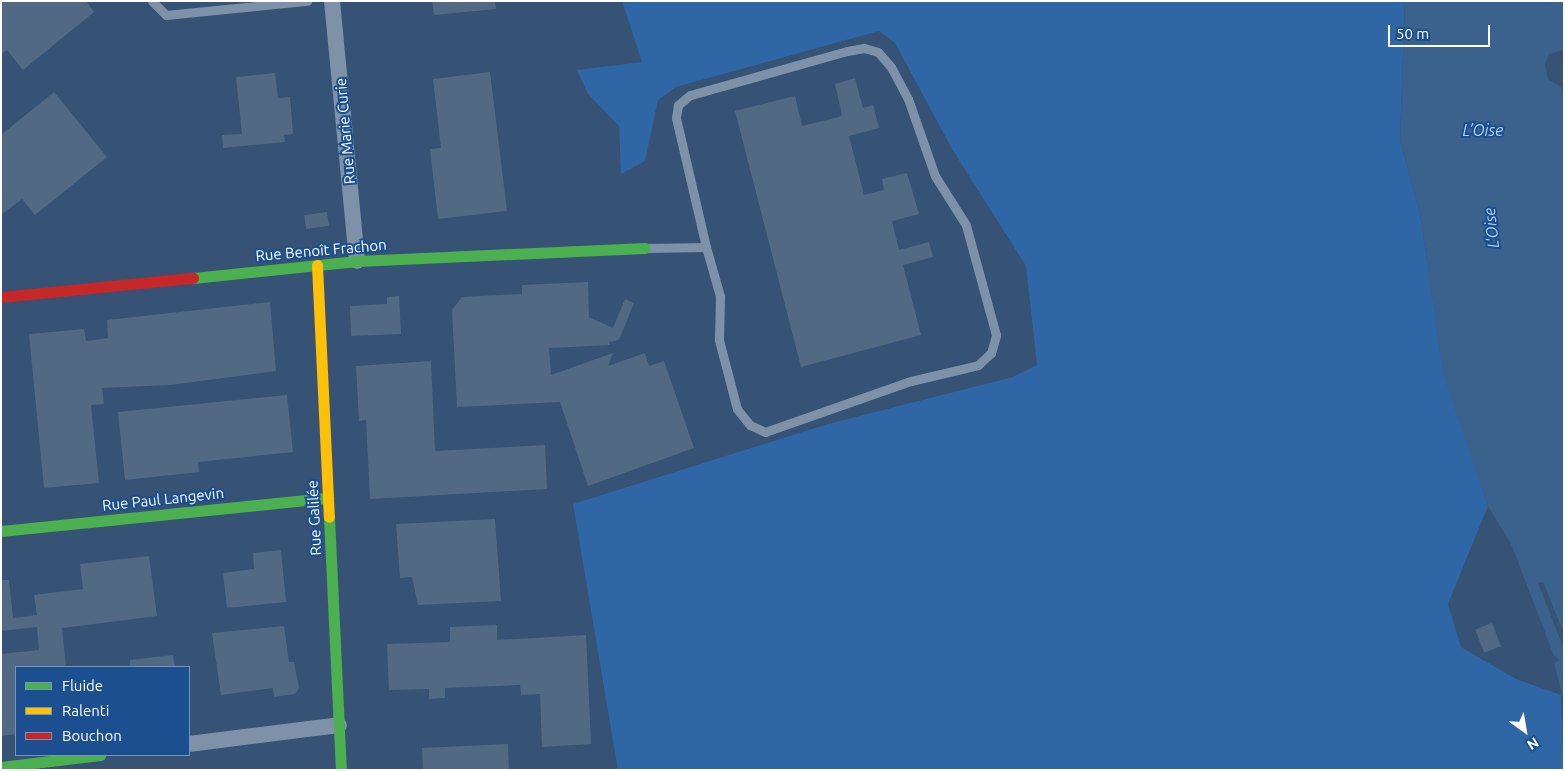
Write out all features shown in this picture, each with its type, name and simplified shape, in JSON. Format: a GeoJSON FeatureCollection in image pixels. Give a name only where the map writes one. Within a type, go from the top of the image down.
{"type":"FeatureCollection","features":[{"type":"Feature","properties":{"kind":"street","name":"Rue Marie Curie"},"geometry":{"type":"LineString","coordinates":[[332,1],[357,261]]}},
{"type":"Feature","properties":{"kind":"street","name":"Rue Benoît Frachon"},"geometry":{"type":"LineString","coordinates":[[1,297],[357,261],[644,248]]}},
{"type":"Feature","properties":{"kind":"street","name":"Rue Galilée"},"geometry":{"type":"LineString","coordinates":[[317,265],[341,770]]}},
{"type":"Feature","properties":{"kind":"street","name":"Rue Paul Langevin"},"geometry":{"type":"LineString","coordinates":[[1,531],[328,498]]}},
{"type":"Feature","properties":{"kind":"street"},"geometry":{"type":"LineString","coordinates":[[190,744],[339,725]]}},
{"type":"Feature","properties":{"kind":"street"},"geometry":{"type":"LineString","coordinates":[[1,767],[92,756]]}},
{"type":"Feature","properties":{"kind":"lane"},"geometry":{"type":"LineString","coordinates":[[152,1],[166,14],[306,1]]}},
{"type":"Feature","properties":{"kind":"lane"},"geometry":{"type":"LineString","coordinates":[[864,48],[878,52],[891,67],[908,100],[935,176],[966,225],[996,335],[991,353],[978,365],[911,381],[765,432],[750,424],[737,409],[719,340],[720,296],[706,247],[676,118],[678,105],[690,95],[847,51],[864,48]]}},
{"type":"Feature","properties":{"kind":"lane"},"geometry":{"type":"LineString","coordinates":[[644,248],[706,247]]}},
{"type":"Feature","properties":{"kind":"shaded area"},"geometry":{"type":"Polygon","coordinates":[[[622,1],[1405,1],[1400,140],[1420,213],[1442,362],[1488,506],[1448,604],[1461,647],[1516,679],[1561,695],[1564,770],[618,770],[573,504],[828,424],[1013,377],[1037,365],[1026,266],[952,149],[895,43],[879,31],[676,87],[658,100],[645,161],[621,174],[619,126],[588,94],[577,70],[642,62],[622,1]]]}},
{"type":"Feature","properties":{"kind":"water","name":"L’Oise"},"geometry":{"type":"Polygon","coordinates":[[[1405,1],[1564,1],[1564,50],[1549,54],[1545,64],[1548,79],[1561,87],[1564,99],[1564,634],[1543,582],[1538,583],[1564,649],[1564,702],[1554,663],[1559,660],[1554,656],[1512,546],[1488,506],[1443,373],[1420,213],[1400,140],[1405,1]]]}},
{"type":"Feature","properties":{"kind":"building"},"geometry":{"type":"Polygon","coordinates":[[[1,1],[86,1],[94,12],[23,70],[7,50],[1,54],[1,1]]]}},
{"type":"Feature","properties":{"kind":"building"},"geometry":{"type":"Polygon","coordinates":[[[432,1],[495,1],[496,9],[434,15],[432,1]]]}},
{"type":"Feature","properties":{"kind":"building"},"geometry":{"type":"Polygon","coordinates":[[[490,72],[507,211],[438,219],[430,149],[441,148],[433,79],[490,72]]]}},
{"type":"Feature","properties":{"kind":"building"},"geometry":{"type":"Polygon","coordinates":[[[275,73],[278,98],[290,97],[293,134],[284,135],[285,142],[223,148],[222,135],[242,134],[236,77],[275,73]]]}},
{"type":"Feature","properties":{"kind":"building"},"geometry":{"type":"Polygon","coordinates":[[[855,78],[863,108],[873,105],[879,128],[849,136],[864,195],[884,190],[882,179],[907,173],[919,214],[892,221],[899,250],[929,242],[933,257],[903,265],[921,335],[801,367],[735,111],[795,96],[802,126],[839,117],[842,115],[835,84],[855,78]]]}},
{"type":"Feature","properties":{"kind":"building"},"geometry":{"type":"Polygon","coordinates":[[[54,92],[107,157],[35,215],[22,199],[1,215],[1,135],[54,92]]]}},
{"type":"Feature","properties":{"kind":"building"},"geometry":{"type":"Polygon","coordinates":[[[327,212],[329,226],[306,229],[304,215],[327,212]]]}},
{"type":"Feature","properties":{"kind":"building"},"geometry":{"type":"Polygon","coordinates":[[[588,282],[589,317],[613,328],[625,299],[634,303],[619,340],[609,342],[610,345],[549,348],[551,375],[613,353],[608,366],[645,353],[649,366],[664,361],[694,448],[588,486],[560,402],[457,407],[452,310],[462,297],[522,294],[522,285],[588,282]]]}},
{"type":"Feature","properties":{"kind":"building"},"geometry":{"type":"Polygon","coordinates":[[[399,296],[401,334],[351,336],[350,306],[387,304],[387,297],[399,296]]]}},
{"type":"Feature","properties":{"kind":"building"},"geometry":{"type":"Polygon","coordinates":[[[270,302],[276,371],[170,385],[102,388],[104,404],[91,405],[99,483],[44,488],[29,334],[84,329],[86,341],[108,338],[107,320],[270,302]]]}},
{"type":"Feature","properties":{"kind":"building"},"geometry":{"type":"Polygon","coordinates":[[[431,361],[435,451],[545,445],[547,489],[370,499],[366,420],[359,421],[356,366],[431,361]]]}},
{"type":"Feature","properties":{"kind":"building"},"geometry":{"type":"Polygon","coordinates":[[[287,395],[293,452],[198,462],[199,472],[125,480],[118,412],[287,395]]]}},
{"type":"Feature","properties":{"kind":"building"},"geometry":{"type":"Polygon","coordinates":[[[495,519],[501,601],[418,605],[412,577],[400,578],[396,524],[495,519]]]}},
{"type":"Feature","properties":{"kind":"building"},"geometry":{"type":"Polygon","coordinates":[[[281,550],[286,602],[227,608],[223,573],[254,569],[253,553],[281,550]]]}},
{"type":"Feature","properties":{"kind":"building"},"geometry":{"type":"Polygon","coordinates":[[[149,556],[157,616],[62,628],[66,666],[15,666],[15,734],[1,736],[1,654],[39,650],[37,627],[1,631],[1,580],[9,580],[13,618],[37,615],[34,595],[83,589],[80,564],[149,556]]]}},
{"type":"Feature","properties":{"kind":"building"},"geometry":{"type":"Polygon","coordinates":[[[1492,623],[1501,646],[1484,653],[1475,629],[1492,623]]]}},
{"type":"Feature","properties":{"kind":"building"},"geometry":{"type":"Polygon","coordinates":[[[497,625],[497,640],[586,635],[591,744],[542,747],[540,694],[521,695],[520,685],[445,688],[445,698],[429,699],[429,689],[389,690],[387,644],[450,642],[450,627],[497,625]]]}},
{"type":"Feature","properties":{"kind":"building"},"geometry":{"type":"Polygon","coordinates":[[[284,626],[289,662],[294,662],[299,688],[295,694],[274,697],[273,688],[221,695],[212,633],[284,626]]]}},
{"type":"Feature","properties":{"kind":"building"},"geometry":{"type":"Polygon","coordinates":[[[173,655],[175,666],[130,666],[130,660],[173,655]]]}},
{"type":"Feature","properties":{"kind":"building"},"geometry":{"type":"Polygon","coordinates":[[[508,744],[509,770],[423,770],[422,748],[508,744]]]}},
{"type":"Feature","properties":{"kind":"traffic: fast"},"geometry":{"type":"LineString","coordinates":[[193,278],[357,261],[645,248]]}},
{"type":"Feature","properties":{"kind":"traffic: fast"},"geometry":{"type":"LineString","coordinates":[[1,531],[328,498]]}},
{"type":"Feature","properties":{"kind":"traffic: fast"},"geometry":{"type":"LineString","coordinates":[[329,517],[341,770]]}},
{"type":"Feature","properties":{"kind":"traffic: fast"},"geometry":{"type":"LineString","coordinates":[[1,767],[92,756]]}},
{"type":"Feature","properties":{"kind":"traffic: slow"},"geometry":{"type":"LineString","coordinates":[[317,265],[329,517]]}},
{"type":"Feature","properties":{"kind":"traffic: jam"},"geometry":{"type":"LineString","coordinates":[[1,297],[193,278]]}},
{"type":"Feature","properties":{"kind":"water label","name":"L'Oise"},"geometry":{"type":"Point","coordinates":[1491,228]}}]}
